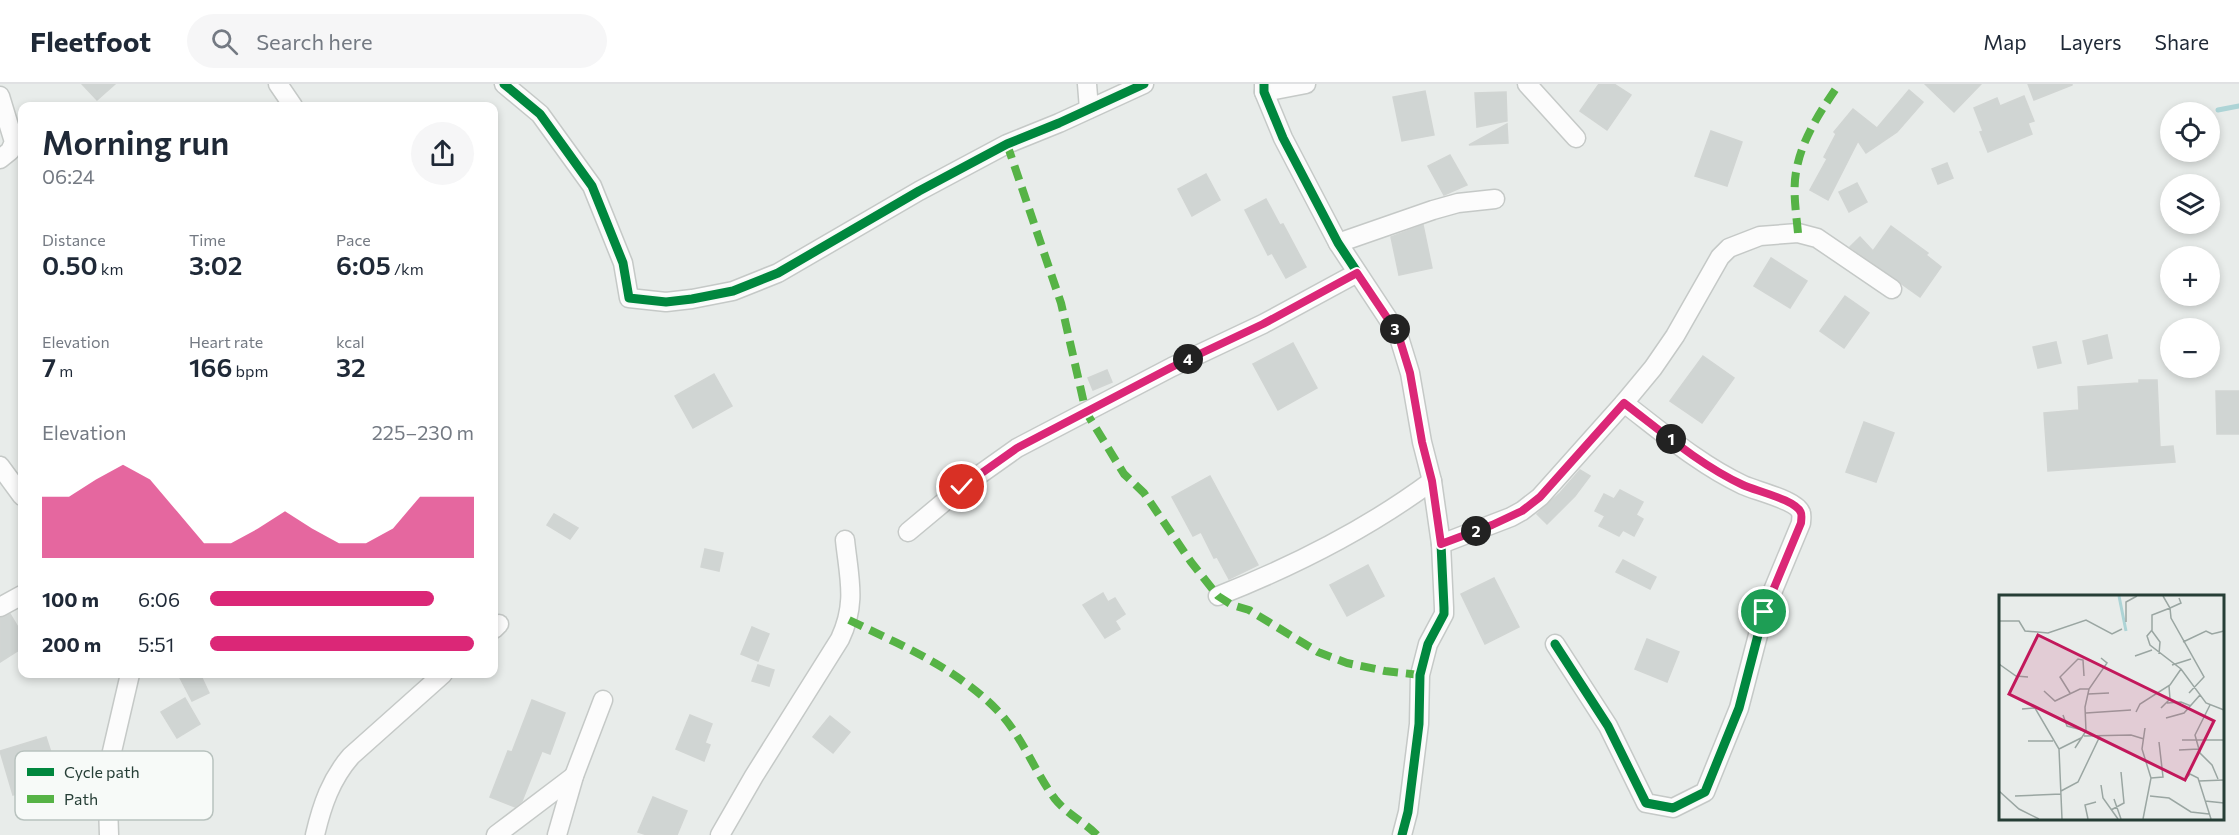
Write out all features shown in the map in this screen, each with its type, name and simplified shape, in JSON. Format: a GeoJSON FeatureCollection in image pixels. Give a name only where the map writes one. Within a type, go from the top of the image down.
{"type":"FeatureCollection","features":[{"type":"Feature","properties":{"kind":"street"},"geometry":{"type":"LineString","coordinates":[[278,84],[290,102]]}},
{"type":"Feature","properties":{"kind":"street"},"geometry":{"type":"LineString","coordinates":[[504,84],[540,114],[592,186],[623,262],[629,298],[666,302],[733,291],[778,273],[919,191],[997,149],[1144,84]]}},
{"type":"Feature","properties":{"kind":"street"},"geometry":{"type":"LineString","coordinates":[[1088,84],[1089,109]]}},
{"type":"Feature","properties":{"kind":"street"},"geometry":{"type":"LineString","coordinates":[[1306,84],[1264,88],[1283,138],[1338,243],[1398,334],[1410,373],[1422,442],[1432,481],[1441,544],[1444,614],[1428,644],[1420,675],[1419,724],[1408,813],[1401,835]]}},
{"type":"Feature","properties":{"kind":"street"},"geometry":{"type":"LineString","coordinates":[[1527,84],[1576,138]]}},
{"type":"Feature","properties":{"kind":"street"},"geometry":{"type":"LineString","coordinates":[[0,96],[14,142],[10,151],[0,159]]}},
{"type":"Feature","properties":{"kind":"street"},"geometry":{"type":"LineString","coordinates":[[1338,243],[1433,210],[1458,203],[1495,199]]}},
{"type":"Feature","properties":{"kind":"street"},"geometry":{"type":"LineString","coordinates":[[1441,544],[1522,511],[1540,497],[1624,403],[1675,336],[1720,257],[1729,248],[1760,237],[1786,232],[1816,238],[1892,289]]}},
{"type":"Feature","properties":{"kind":"street"},"geometry":{"type":"LineString","coordinates":[[908,532],[962,487],[1017,448],[1172,367],[1263,324],[1357,273]]}},
{"type":"Feature","properties":{"kind":"street"},"geometry":{"type":"LineString","coordinates":[[1555,644],[1608,726],[1646,803],[1673,808],[1705,792],[1739,708],[1764,612],[1801,523],[1802,514],[1783,499],[1742,484],[1700,461],[1624,403]]}},
{"type":"Feature","properties":{"kind":"street"},"geometry":{"type":"LineString","coordinates":[[2,469],[18,467]]}},
{"type":"Feature","properties":{"kind":"street"},"geometry":{"type":"LineString","coordinates":[[2,469],[18,491]]}},
{"type":"Feature","properties":{"kind":"street"},"geometry":{"type":"LineString","coordinates":[[1218,596],[1281,570],[1334,544],[1384,514],[1432,481]]}},
{"type":"Feature","properties":{"kind":"street"},"geometry":{"type":"LineString","coordinates":[[720,835],[754,776],[840,639],[849,620],[851,600],[845,540]]}},
{"type":"Feature","properties":{"kind":"street"},"geometry":{"type":"LineString","coordinates":[[0,607],[18,597]]}},
{"type":"Feature","properties":{"kind":"street"},"geometry":{"type":"LineString","coordinates":[[112,751],[129,678]]}},
{"type":"Feature","properties":{"kind":"street"},"geometry":{"type":"LineString","coordinates":[[315,835],[327,793],[340,769],[351,756],[439,678]]}},
{"type":"Feature","properties":{"kind":"street"},"geometry":{"type":"LineString","coordinates":[[557,835],[574,776],[603,700]]}},
{"type":"Feature","properties":{"kind":"street"},"geometry":{"type":"LineString","coordinates":[[496,835],[574,776]]}},
{"type":"Feature","properties":{"kind":"street"},"geometry":{"type":"LineString","coordinates":[[109,820],[109,835]]}},
{"type":"Feature","properties":{"kind":"building"},"geometry":{"type":"Polygon","coordinates":[[[82,84],[115,84],[97,100],[82,84]]]}},
{"type":"Feature","properties":{"kind":"building"},"geometry":{"type":"Polygon","coordinates":[[[1599,84],[1614,84],[1631,95],[1607,130],[1580,111],[1599,84]]]}},
{"type":"Feature","properties":{"kind":"building"},"geometry":{"type":"Polygon","coordinates":[[[1925,84],[1981,84],[1954,112],[1925,84]]]}},
{"type":"Feature","properties":{"kind":"building"},"geometry":{"type":"Polygon","coordinates":[[[2028,84],[2072,84],[2072,85],[2034,100],[2028,84]]]}},
{"type":"Feature","properties":{"kind":"building"},"geometry":{"type":"Polygon","coordinates":[[[1909,90],[1923,102],[1897,132],[1866,153],[1858,141],[1828,200],[1810,190],[1827,159],[1824,157],[1836,134],[1834,132],[1853,109],[1877,128],[1909,90]]]}},
{"type":"Feature","properties":{"kind":"building"},"geometry":{"type":"Polygon","coordinates":[[[1425,91],[1434,135],[1402,141],[1393,97],[1425,91]]]}},
{"type":"Feature","properties":{"kind":"building"},"geometry":{"type":"Polygon","coordinates":[[[1506,92],[1507,121],[1477,127],[1475,93],[1506,92]]]}},
{"type":"Feature","properties":{"kind":"building"},"geometry":{"type":"Polygon","coordinates":[[[2024,96],[2034,121],[2028,123],[2032,134],[1988,152],[1974,108],[1997,98],[2000,106],[2024,96]]]}},
{"type":"Feature","properties":{"kind":"building"},"geometry":{"type":"Polygon","coordinates":[[[1507,124],[1508,143],[1469,145],[1507,124]]]}},
{"type":"Feature","properties":{"kind":"building"},"geometry":{"type":"Polygon","coordinates":[[[1711,131],[1742,142],[1727,186],[1695,176],[1711,131]]]}},
{"type":"Feature","properties":{"kind":"building"},"geometry":{"type":"Polygon","coordinates":[[[1450,155],[1467,185],[1444,195],[1428,166],[1450,155]]]}},
{"type":"Feature","properties":{"kind":"building"},"geometry":{"type":"Polygon","coordinates":[[[1947,163],[1953,178],[1938,184],[1932,169],[1947,163]]]}},
{"type":"Feature","properties":{"kind":"building"},"geometry":{"type":"Polygon","coordinates":[[[1206,174],[1220,200],[1192,216],[1178,189],[1206,174]]]}},
{"type":"Feature","properties":{"kind":"building"},"geometry":{"type":"Polygon","coordinates":[[[1857,183],[1867,202],[1849,212],[1839,192],[1857,183]]]}},
{"type":"Feature","properties":{"kind":"building"},"geometry":{"type":"Polygon","coordinates":[[[1266,199],[1280,225],[1283,224],[1306,267],[1286,278],[1272,253],[1268,255],[1245,210],[1266,199]]]}},
{"type":"Feature","properties":{"kind":"building"},"geometry":{"type":"Polygon","coordinates":[[[1423,225],[1432,268],[1399,275],[1391,237],[1423,225]]]}},
{"type":"Feature","properties":{"kind":"building"},"geometry":{"type":"Polygon","coordinates":[[[1891,226],[1928,253],[1926,255],[1941,267],[1920,297],[1850,247],[1860,237],[1873,251],[1891,226]]]}},
{"type":"Feature","properties":{"kind":"building"},"geometry":{"type":"Polygon","coordinates":[[[1771,258],[1807,281],[1790,308],[1754,286],[1771,258]]]}},
{"type":"Feature","properties":{"kind":"building"},"geometry":{"type":"Polygon","coordinates":[[[1845,296],[1869,313],[1844,348],[1820,331],[1845,296]]]}},
{"type":"Feature","properties":{"kind":"building"},"geometry":{"type":"Polygon","coordinates":[[[2107,335],[2112,358],[2088,364],[2083,341],[2107,335]]]}},
{"type":"Feature","properties":{"kind":"building"},"geometry":{"type":"Polygon","coordinates":[[[2056,342],[2061,363],[2038,368],[2033,347],[2056,342]]]}},
{"type":"Feature","properties":{"kind":"building"},"geometry":{"type":"Polygon","coordinates":[[[1293,343],[1317,388],[1278,410],[1253,364],[1293,343]]]}},
{"type":"Feature","properties":{"kind":"building"},"geometry":{"type":"Polygon","coordinates":[[[1703,356],[1734,378],[1702,423],[1670,401],[1703,356]]]}},
{"type":"Feature","properties":{"kind":"building"},"geometry":{"type":"Polygon","coordinates":[[[1107,370],[1112,382],[1093,390],[1088,378],[1107,370]]]}},
{"type":"Feature","properties":{"kind":"building"},"geometry":{"type":"Polygon","coordinates":[[[714,374],[732,406],[693,428],[675,396],[714,374]]]}},
{"type":"Feature","properties":{"kind":"building"},"geometry":{"type":"Polygon","coordinates":[[[2139,380],[2157,380],[2160,447],[2173,446],[2175,462],[2048,471],[2044,413],[2079,410],[2078,387],[2139,383],[2139,380]]]}},
{"type":"Feature","properties":{"kind":"building"},"geometry":{"type":"Polygon","coordinates":[[[2216,391],[2239,391],[2239,434],[2217,434],[2216,391]]]}},
{"type":"Feature","properties":{"kind":"building"},"geometry":{"type":"Polygon","coordinates":[[[1864,422],[1894,433],[1876,482],[1846,472],[1864,422]]]}},
{"type":"Feature","properties":{"kind":"building"},"geometry":{"type":"Polygon","coordinates":[[[1580,470],[1590,476],[1575,496],[1547,524],[1537,514],[1580,470]]]}},
{"type":"Feature","properties":{"kind":"building"},"geometry":{"type":"Polygon","coordinates":[[[1210,476],[1258,565],[1229,579],[1217,557],[1214,558],[1201,532],[1193,536],[1172,497],[1210,476]]]}},
{"type":"Feature","properties":{"kind":"building"},"geometry":{"type":"Polygon","coordinates":[[[1620,490],[1643,502],[1636,515],[1643,519],[1634,536],[1623,530],[1619,536],[1599,526],[1605,516],[1595,511],[1604,494],[1614,499],[1620,490]]]}},
{"type":"Feature","properties":{"kind":"building"},"geometry":{"type":"Polygon","coordinates":[[[554,514],[578,528],[570,539],[547,525],[554,514]]]}},
{"type":"Feature","properties":{"kind":"building"},"geometry":{"type":"Polygon","coordinates":[[[705,549],[723,553],[719,571],[701,567],[705,549]]]}},
{"type":"Feature","properties":{"kind":"building"},"geometry":{"type":"Polygon","coordinates":[[[1623,560],[1656,577],[1650,589],[1616,572],[1623,560]]]}},
{"type":"Feature","properties":{"kind":"building"},"geometry":{"type":"Polygon","coordinates":[[[1368,565],[1384,596],[1347,616],[1330,585],[1368,565]]]}},
{"type":"Feature","properties":{"kind":"building"},"geometry":{"type":"Polygon","coordinates":[[[1494,578],[1519,627],[1485,644],[1461,594],[1494,578]]]}},
{"type":"Feature","properties":{"kind":"building"},"geometry":{"type":"Polygon","coordinates":[[[1103,593],[1108,602],[1115,598],[1125,614],[1115,621],[1120,629],[1105,638],[1083,605],[1103,593]]]}},
{"type":"Feature","properties":{"kind":"building"},"geometry":{"type":"Polygon","coordinates":[[[10,614],[18,627],[18,651],[0,662],[0,618],[10,614]]]}},
{"type":"Feature","properties":{"kind":"building"},"geometry":{"type":"Polygon","coordinates":[[[752,627],[769,634],[758,661],[741,654],[752,627]]]}},
{"type":"Feature","properties":{"kind":"building"},"geometry":{"type":"Polygon","coordinates":[[[1647,639],[1679,652],[1667,682],[1635,669],[1647,639]]]}},
{"type":"Feature","properties":{"kind":"building"},"geometry":{"type":"Polygon","coordinates":[[[758,665],[774,670],[769,686],[752,681],[758,665]]]}},
{"type":"Feature","properties":{"kind":"building"},"geometry":{"type":"Polygon","coordinates":[[[180,678],[202,678],[209,693],[192,701],[180,678]]]}},
{"type":"Feature","properties":{"kind":"building"},"geometry":{"type":"Polygon","coordinates":[[[185,698],[200,724],[177,738],[161,712],[185,698]]]}},
{"type":"Feature","properties":{"kind":"building"},"geometry":{"type":"Polygon","coordinates":[[[532,700],[565,713],[550,754],[542,751],[522,801],[515,807],[490,797],[508,751],[512,752],[532,700]]]}},
{"type":"Feature","properties":{"kind":"building"},"geometry":{"type":"Polygon","coordinates":[[[690,715],[712,724],[705,743],[710,745],[704,761],[676,749],[690,715]]]}},
{"type":"Feature","properties":{"kind":"building"},"geometry":{"type":"Polygon","coordinates":[[[830,716],[850,732],[833,753],[813,737],[830,716]]]}},
{"type":"Feature","properties":{"kind":"building"},"geometry":{"type":"Polygon","coordinates":[[[46,737],[51,751],[15,751],[15,794],[13,795],[0,751],[46,737]]]}},
{"type":"Feature","properties":{"kind":"building"},"geometry":{"type":"Polygon","coordinates":[[[653,797],[687,811],[677,835],[647,835],[638,832],[653,797]]]}},
{"type":"Feature","properties":{"kind":"waterway"},"geometry":{"type":"LineString","coordinates":[[2220,110],[2239,106]]}},
{"type":"Feature","properties":{"kind":"marked path"},"geometry":{"type":"LineString","coordinates":[[1798,233],[1795,183],[1800,156],[1814,124],[1839,84]]}},
{"type":"Feature","properties":{"kind":"marked path"},"geometry":{"type":"LineString","coordinates":[[1007,144],[1061,303],[1086,412],[1124,474],[1144,493],[1191,562],[1218,596],[1232,605],[1249,610],[1318,652],[1347,663],[1420,675]]}},
{"type":"Feature","properties":{"kind":"marked path"},"geometry":{"type":"LineString","coordinates":[[849,620],[927,659],[981,695],[1014,731],[1055,799],[1097,835]]}},
{"type":"Feature","properties":{"kind":"cycle path"},"geometry":{"type":"LineString","coordinates":[[504,84],[540,114],[592,186],[623,263],[629,298],[666,302],[733,291],[778,273],[919,191],[1007,144],[1144,84]]}},
{"type":"Feature","properties":{"kind":"cycle path"},"geometry":{"type":"LineString","coordinates":[[1264,84],[1264,92],[1283,138],[1338,243],[1398,334],[1410,373],[1422,442],[1432,481],[1441,544],[1444,614],[1428,644],[1420,675],[1419,724],[1408,812],[1402,835]]}},
{"type":"Feature","properties":{"kind":"cycle path"},"geometry":{"type":"LineString","coordinates":[[1555,644],[1608,726],[1646,803],[1673,808],[1705,792],[1739,708],[1764,612],[1801,523],[1801,514],[1792,504],[1743,485],[1712,468],[1624,403]]}},
{"type":"Feature","properties":{"kind":"route"},"geometry":{"type":"LineString","coordinates":[[962,487],[1017,448],[1172,367],[1263,324],[1357,273],[1398,334],[1410,373],[1422,442],[1432,481],[1441,544],[1522,511],[1540,497],[1624,403],[1700,461],[1742,484],[1783,499],[1802,514],[1801,523],[1764,612]]}}]}
